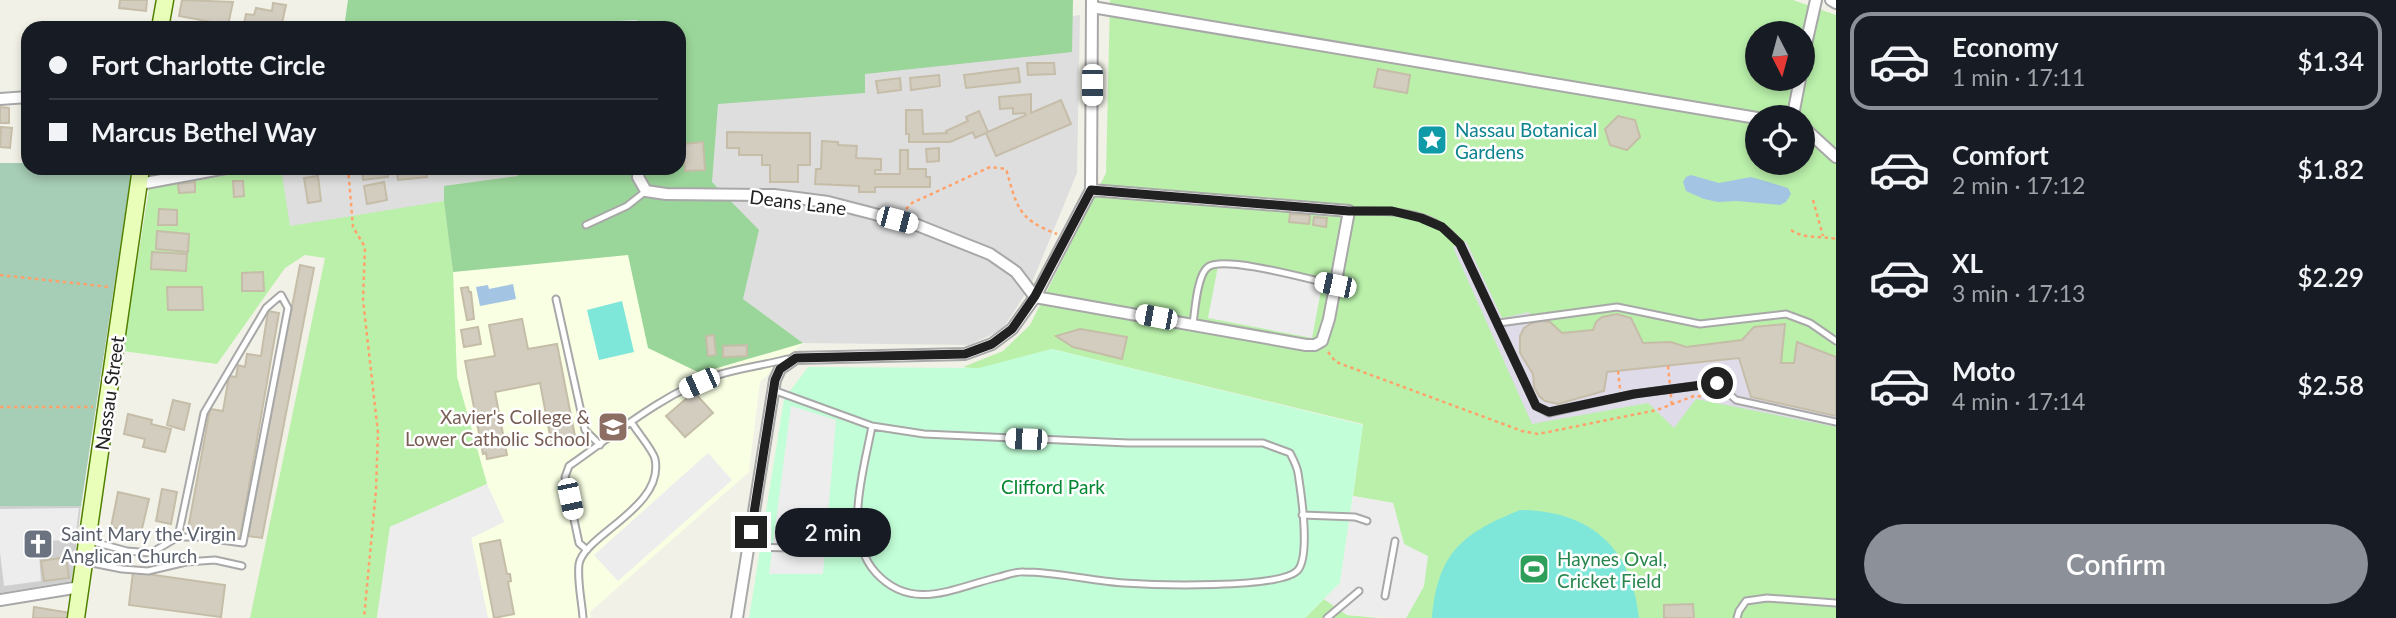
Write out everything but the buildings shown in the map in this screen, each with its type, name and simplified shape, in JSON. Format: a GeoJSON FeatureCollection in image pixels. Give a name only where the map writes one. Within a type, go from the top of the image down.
{"type":"FeatureCollection","features":[{"type":"Feature","properties":{"kind":"main road"},"geometry":{"type":"LineString","coordinates":[[161,21],[165,0]]}},
{"type":"Feature","properties":{"kind":"main road","name":"Nassau Street"},"geometry":{"type":"LineString","coordinates":[[76,618],[141,176]]}},
{"type":"Feature","properties":{"kind":"street"},"geometry":{"type":"LineString","coordinates":[[1811,21],[1816,0]]}},
{"type":"Feature","properties":{"kind":"street"},"geometry":{"type":"LineString","coordinates":[[1831,0],[1836,3]]}},
{"type":"Feature","properties":{"kind":"street"},"geometry":{"type":"LineString","coordinates":[[737,618],[773,390],[780,369],[796,358],[965,354],[992,344],[1012,329],[1035,296],[1091,190],[1093,4],[1745,116]]}},
{"type":"Feature","properties":{"kind":"street"},"geometry":{"type":"LineString","coordinates":[[0,99],[21,98]]}},
{"type":"Feature","properties":{"kind":"street"},"geometry":{"type":"LineString","coordinates":[[1815,138],[1836,157]]}},
{"type":"Feature","properties":{"kind":"street"},"geometry":{"type":"LineString","coordinates":[[638,175],[646,191]]}},
{"type":"Feature","properties":{"kind":"street"},"geometry":{"type":"LineString","coordinates":[[1035,296],[1306,345],[1315,345],[1322,341],[1349,211],[1091,190]]}},
{"type":"Feature","properties":{"kind":"street","name":"Deans Lane"},"geometry":{"type":"LineString","coordinates":[[646,191],[666,194],[774,195],[828,202],[917,225],[990,254],[1016,272],[1035,296]]}},
{"type":"Feature","properties":{"kind":"street"},"geometry":{"type":"LineString","coordinates":[[0,600],[80,587]]}},
{"type":"Feature","properties":{"kind":"lane"},"geometry":{"type":"LineString","coordinates":[[586,225],[627,206],[646,191]]}},
{"type":"Feature","properties":{"kind":"lane"},"geometry":{"type":"LineString","coordinates":[[1349,211],[1392,211],[1421,218],[1442,227],[1460,244],[1536,406],[1542,410],[1549,412],[1621,396],[1717,383],[1736,400],[1836,422]]}},
{"type":"Feature","properties":{"kind":"lane"},"geometry":{"type":"LineString","coordinates":[[1193,324],[1202,275],[1207,267],[1219,262],[1335,285]]}},
{"type":"Feature","properties":{"kind":"lane"},"geometry":{"type":"LineString","coordinates":[[87,540],[127,551],[150,553],[178,537],[199,537],[243,544],[288,308],[281,295],[266,308],[204,413],[178,537]]}},
{"type":"Feature","properties":{"kind":"lane"},"geometry":{"type":"LineString","coordinates":[[556,299],[585,430],[600,445]]}},
{"type":"Feature","properties":{"kind":"lane"},"geometry":{"type":"LineString","coordinates":[[1499,323],[1617,307],[1700,324],[1786,314],[1810,323],[1836,341]]}},
{"type":"Feature","properties":{"kind":"lane"},"geometry":{"type":"LineString","coordinates":[[587,550],[579,543],[565,477],[569,466],[680,392],[718,375],[796,358]]}},
{"type":"Feature","properties":{"kind":"lane"},"geometry":{"type":"LineString","coordinates":[[773,390],[872,426],[924,434],[1128,443],[1263,443],[1290,453],[1297,470],[1305,545],[1303,561],[1297,572],[1276,579],[1226,584],[1125,583],[1022,571],[938,594],[917,595],[896,590],[875,573],[859,549],[858,501],[872,426]]}},
{"type":"Feature","properties":{"kind":"lane"},"geometry":{"type":"LineString","coordinates":[[583,618],[579,563],[587,550],[636,508],[653,481],[655,459],[632,423]]}},
{"type":"Feature","properties":{"kind":"lane"},"geometry":{"type":"LineString","coordinates":[[1302,515],[1355,517],[1367,521]]}},
{"type":"Feature","properties":{"kind":"lane"},"geometry":{"type":"LineString","coordinates":[[1385,596],[1395,541]]}},
{"type":"Feature","properties":{"kind":"lane"},"geometry":{"type":"LineString","coordinates":[[749,547],[790,548]]}},
{"type":"Feature","properties":{"kind":"lane"},"geometry":{"type":"LineString","coordinates":[[84,561],[148,571],[186,562],[215,560],[242,566]]}},
{"type":"Feature","properties":{"kind":"lane"},"geometry":{"type":"LineString","coordinates":[[1327,618],[1359,591]]}},
{"type":"Feature","properties":{"kind":"lane"},"geometry":{"type":"LineString","coordinates":[[1737,618],[1746,601],[1767,598],[1836,603]]}},
{"type":"Feature","properties":{"kind":"path"},"geometry":{"type":"LineString","coordinates":[[897,220],[912,203],[990,167],[1006,169],[1016,206],[1037,226],[1066,237]]}},
{"type":"Feature","properties":{"kind":"path"},"geometry":{"type":"LineString","coordinates":[[349,175],[353,227],[365,247],[363,300],[378,433],[376,490],[364,618]]}},
{"type":"Feature","properties":{"kind":"path"},"geometry":{"type":"LineString","coordinates":[[1813,200],[1823,236]]}},
{"type":"Feature","properties":{"kind":"path"},"geometry":{"type":"LineString","coordinates":[[1791,230],[1803,238],[1823,236],[1836,239]]}},
{"type":"Feature","properties":{"kind":"path"},"geometry":{"type":"LineString","coordinates":[[0,275],[124,288]]}},
{"type":"Feature","properties":{"kind":"path"},"geometry":{"type":"LineString","coordinates":[[1322,341],[1336,362],[1522,431],[1538,434],[1672,406],[1695,396],[1736,400]]}},
{"type":"Feature","properties":{"kind":"path"},"geometry":{"type":"LineString","coordinates":[[1668,366],[1672,406]]}},
{"type":"Feature","properties":{"kind":"path"},"geometry":{"type":"LineString","coordinates":[[1618,371],[1621,396]]}},
{"type":"Feature","properties":{"kind":"path"},"geometry":{"type":"LineString","coordinates":[[0,407],[107,407]]}},
{"type":"Feature","properties":{"kind":"shaded area"},"geometry":{"type":"Polygon","coordinates":[[[701,8],[711,68],[1080,15],[1077,173],[1031,285],[1002,330],[969,345],[803,343],[674,250],[314,244],[220,256],[144,175],[686,175],[686,21],[434,21],[701,8]]]}},
{"type":"Feature","properties":{"kind":"shaded area"},"geometry":{"type":"Polygon","coordinates":[[[0,163],[21,163],[21,175],[131,175],[81,506],[0,506],[0,163]]]}},
{"type":"Feature","properties":{"kind":"shaded area"},"geometry":{"type":"Polygon","coordinates":[[[1691,175],[1719,183],[1751,177],[1788,188],[1791,194],[1786,202],[1780,205],[1718,202],[1686,191],[1683,182],[1691,175]]]}},
{"type":"Feature","properties":{"kind":"shaded area"},"geometry":{"type":"Polygon","coordinates":[[[1466,241],[1502,318],[1529,312],[1532,323],[1524,328],[1520,336],[1520,353],[1533,374],[1534,387],[1545,401],[1558,404],[1603,391],[1607,372],[1739,358],[1751,397],[1836,416],[1836,427],[1696,399],[1674,428],[1648,403],[1532,424],[1453,247],[1466,241]]]}},
{"type":"Feature","properties":{"kind":"shaded area","name":"Xavier's College & Lower Catholic School"},"geometry":{"type":"Polygon","coordinates":[[[674,250],[803,343],[760,382],[749,472],[590,612],[591,618],[488,618],[471,538],[504,522],[487,484],[457,377],[453,272],[674,250]]]}},
{"type":"Feature","properties":{"kind":"shaded area"},"geometry":{"type":"Polygon","coordinates":[[[1219,261],[1323,280],[1312,338],[1208,318],[1219,261]]]}},
{"type":"Feature","properties":{"kind":"shaded area"},"geometry":{"type":"Polygon","coordinates":[[[513,284],[516,299],[480,306],[476,287],[488,285],[489,289],[513,284]]]}},
{"type":"Feature","properties":{"kind":"shaded area"},"geometry":{"type":"Polygon","coordinates":[[[622,301],[634,352],[599,360],[587,310],[622,301]]]}},
{"type":"Feature","properties":{"kind":"shaded area"},"geometry":{"type":"Polygon","coordinates":[[[791,406],[836,420],[823,574],[769,574],[791,406]]]}},
{"type":"Feature","properties":{"kind":"shaded area"},"geometry":{"type":"Polygon","coordinates":[[[708,453],[732,480],[618,581],[594,555],[708,453]]]}},
{"type":"Feature","properties":{"kind":"shaded area"},"geometry":{"type":"Polygon","coordinates":[[[487,484],[504,522],[471,538],[488,618],[377,618],[390,527],[487,484]]]}},
{"type":"Feature","properties":{"kind":"shaded area"},"geometry":{"type":"Polygon","coordinates":[[[1353,496],[1393,503],[1404,544],[1428,556],[1424,586],[1406,618],[1347,615],[1324,599],[1340,583],[1353,496]]]}},
{"type":"Feature","properties":{"kind":"shaded area","name":"Saint Mary the Virgin Anglican Church"},"geometry":{"type":"Polygon","coordinates":[[[0,506],[81,506],[72,581],[0,593],[0,506]]]}},
{"type":"Feature","properties":{"kind":"shaded area","name":"Saint Mary the Virgin Anglican Church"},"geometry":{"type":"Polygon","coordinates":[[[79,508],[75,540],[38,541],[41,581],[4,586],[0,552],[0,509],[79,508]]]}},
{"type":"Feature","properties":{"kind":"shaded area","name":"Haynes Oval, Cricket Field"},"geometry":{"type":"Polygon","coordinates":[[[1520,510],[1567,517],[1587,526],[1603,538],[1617,553],[1627,571],[1635,593],[1639,618],[1432,618],[1440,577],[1456,549],[1482,528],[1520,510]]]}},
{"type":"Feature","properties":{"kind":"green space"},"geometry":{"type":"Polygon","coordinates":[[[348,0],[1073,0],[1072,52],[865,74],[865,93],[718,104],[712,182],[759,230],[743,299],[803,343],[700,373],[648,348],[628,255],[453,272],[444,201],[444,186],[518,175],[686,175],[686,21],[345,21],[348,0]]]}},
{"type":"Feature","properties":{"kind":"green space"},"geometry":{"type":"Polygon","coordinates":[[[1110,0],[1793,0],[1836,15],[1836,618],[1406,618],[1424,586],[1404,544],[1393,503],[1353,496],[1363,424],[1052,349],[979,369],[963,367],[1003,351],[1030,325],[1106,173],[1110,0]]]}},
{"type":"Feature","properties":{"kind":"green space"},"geometry":{"type":"Polygon","coordinates":[[[228,175],[282,175],[290,226],[444,201],[453,272],[457,377],[487,484],[390,527],[377,618],[250,618],[325,258],[305,255],[285,268],[217,364],[123,351],[149,189],[228,175]]]}},
{"type":"Feature","properties":{"kind":"green space","name":"Clifford Park"},"geometry":{"type":"Polygon","coordinates":[[[1052,349],[1363,425],[1340,583],[1305,618],[749,618],[784,399],[808,367],[979,368],[1052,349]]]}},
{"type":"Feature","properties":{"kind":"green space"},"geometry":{"type":"Polygon","coordinates":[[[1324,599],[1347,615],[1378,618],[1305,618],[1324,599]]]}},
{"type":"Feature","properties":{"kind":"place","name":"Nassau Botanical Gardens"},"geometry":{"type":"Point","coordinates":[1432,140]}},
{"type":"Feature","properties":{"kind":"place","name":"Xavier's College & Lower Catholic School"},"geometry":{"type":"Point","coordinates":[613,427]}},
{"type":"Feature","properties":{"kind":"place","name":"Saint Mary the Virgin Anglican Church"},"geometry":{"type":"Point","coordinates":[38,544]}},
{"type":"Feature","properties":{"kind":"place","name":"Haynes Oval, Cricket Field"},"geometry":{"type":"Point","coordinates":[1534,569]}},
{"type":"Feature","properties":{"kind":"route"},"geometry":{"type":"LineString","coordinates":[[751,532],[775,380],[780,369],[796,358],[965,354],[992,344],[1012,329],[1035,296],[1091,190],[1349,211],[1392,211],[1421,218],[1442,227],[1460,244],[1536,406],[1542,410],[1549,412],[1634,394],[1717,383]]}}]}
